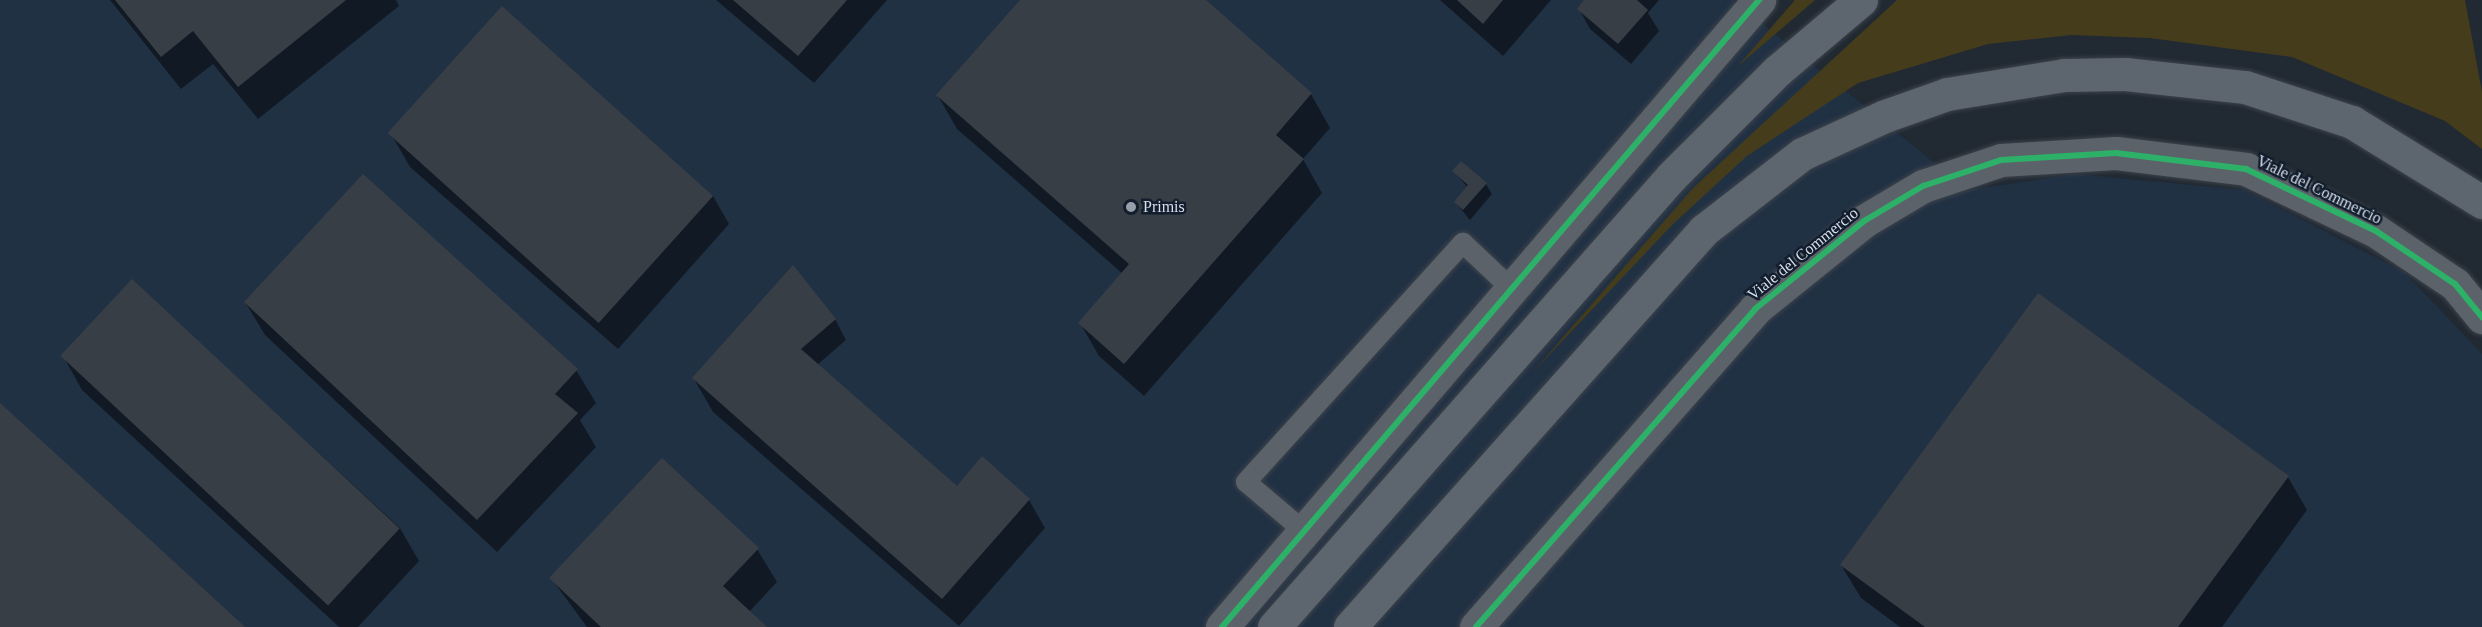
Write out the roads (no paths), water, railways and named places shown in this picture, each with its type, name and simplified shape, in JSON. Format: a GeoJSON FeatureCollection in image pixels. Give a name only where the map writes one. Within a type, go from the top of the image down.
{"type":"FeatureCollection","features":[{"type":"Feature","properties":{"kind":"main road"},"geometry":{"type":"LineString","coordinates":[[1274,627],[1671,177],[1777,71],[1861,0]]}},
{"type":"Feature","properties":{"kind":"main road"},"geometry":{"type":"LineString","coordinates":[[1350,627],[1704,230],[1803,154],[1885,116],[1947,94],[2064,75],[2125,74],[2245,87],[2352,122],[2482,202]]}},
{"type":"Feature","properties":{"kind":"street"},"geometry":{"type":"LineString","coordinates":[[1730,40],[1759,0]]}},
{"type":"Feature","properties":{"kind":"street"},"geometry":{"type":"LineString","coordinates":[[1222,627],[1305,532],[1508,286],[1730,40],[1770,0]]}},
{"type":"Feature","properties":{"kind":"street"},"geometry":{"type":"LineString","coordinates":[[1777,71],[1840,0]]}},
{"type":"Feature","properties":{"kind":"street","name":"Viale del Commercio"},"geometry":{"type":"LineString","coordinates":[[1476,627],[1755,309],[1864,221],[1923,186],[2001,159],[2116,153],[2246,169],[2376,231],[2455,284],[2482,317]]}},
{"type":"Feature","properties":{"kind":"lane"},"geometry":{"type":"LineString","coordinates":[[1305,532],[1246,482],[1463,243],[1508,286]]}},
{"type":"Feature","properties":{"kind":"place","name":"Primis"},"geometry":{"type":"Point","coordinates":[1131,207]}}]}
